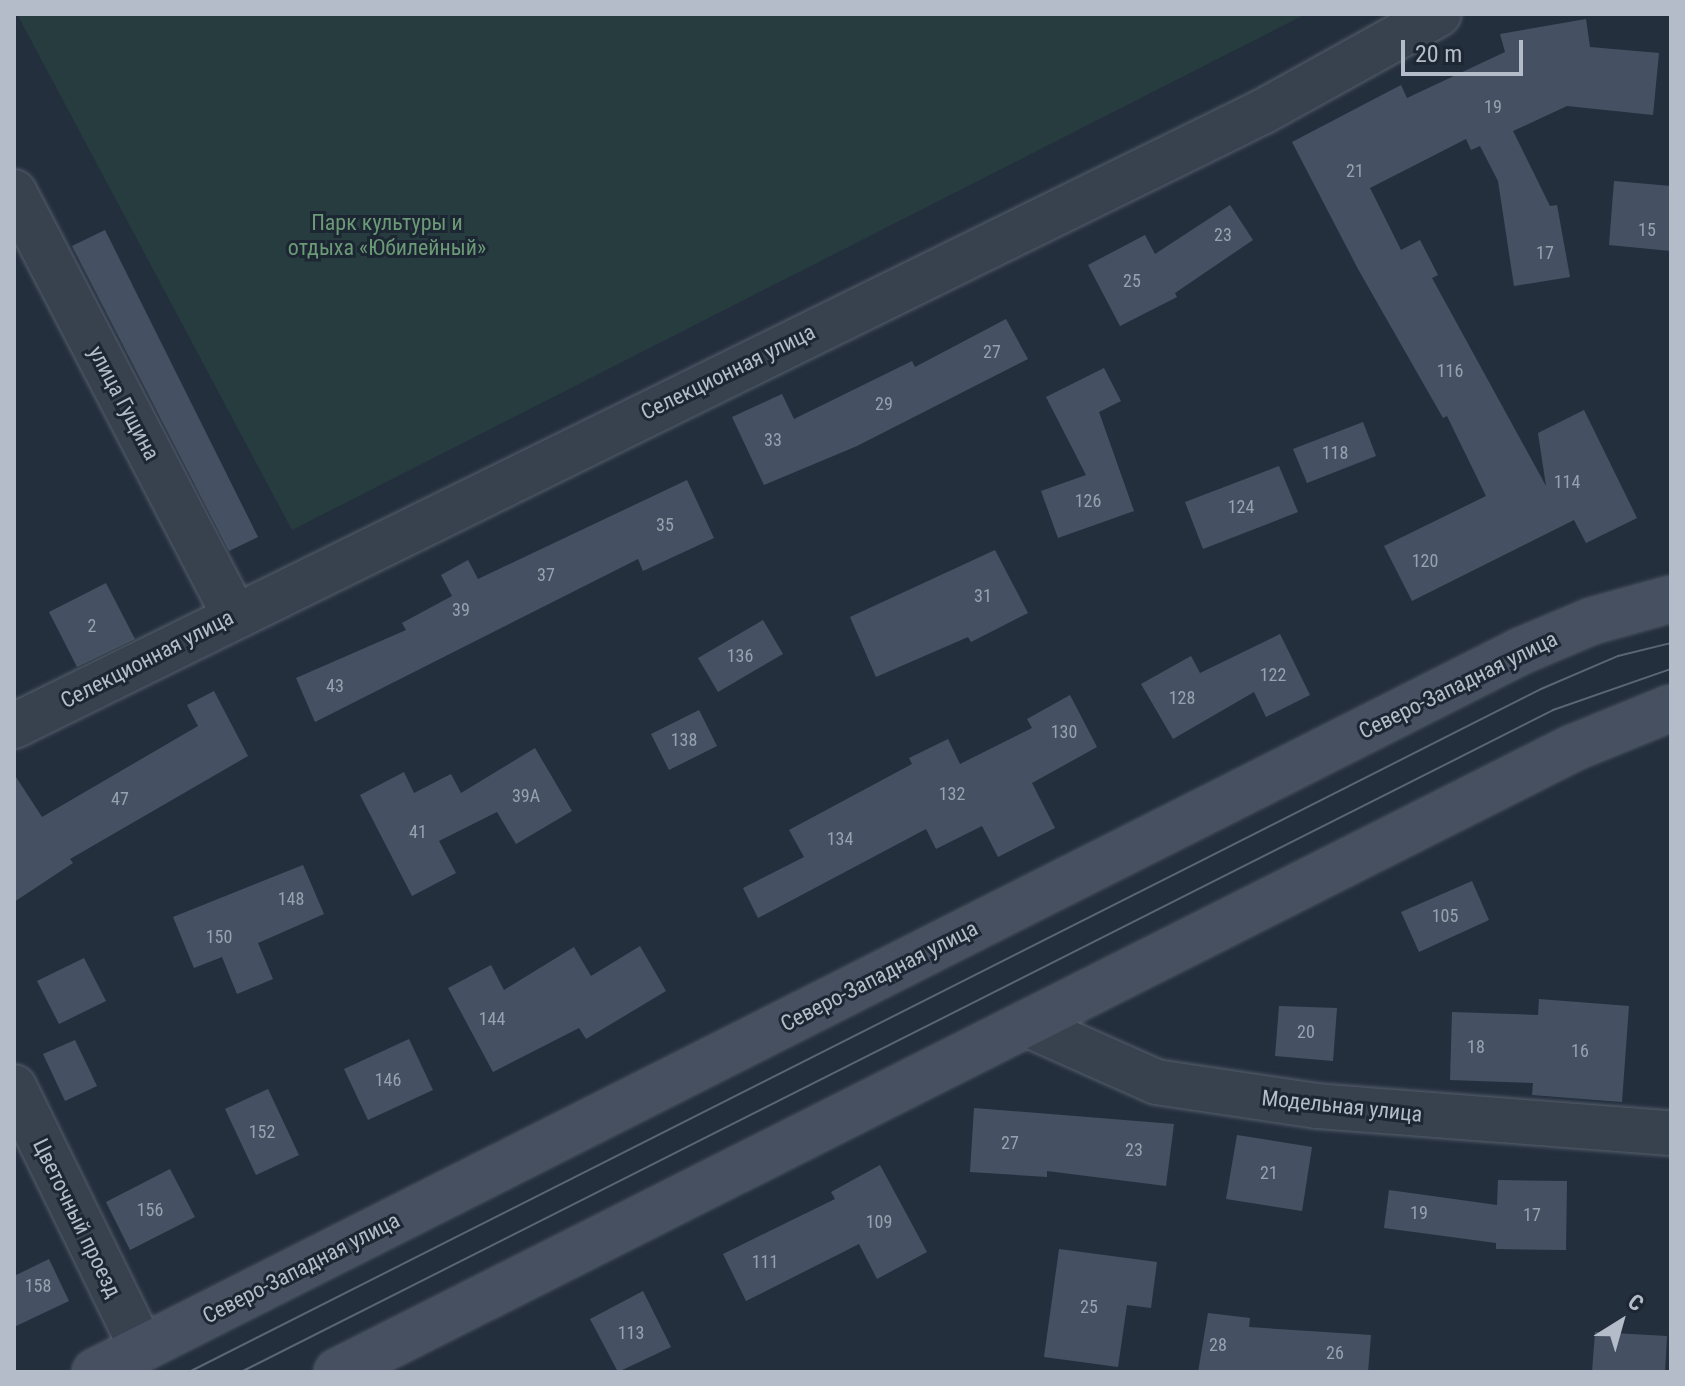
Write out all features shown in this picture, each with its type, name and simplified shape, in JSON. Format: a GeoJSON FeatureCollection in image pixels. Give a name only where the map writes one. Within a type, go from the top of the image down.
{"type":"FeatureCollection","features":[{"type":"Feature","properties":{"kind":"main road","name":"Северо-Западная улица"},"geometry":{"type":"LineString","coordinates":[[95,1372],[1521,651],[1592,621],[1671,599]]}},
{"type":"Feature","properties":{"kind":"main road"},"geometry":{"type":"LineString","coordinates":[[337,1372],[1573,748],[1671,708]]}},
{"type":"Feature","properties":{"kind":"street","name":"Селекционная улица"},"geometry":{"type":"LineString","coordinates":[[14,726],[234,614],[1262,112],[1439,14]]}},
{"type":"Feature","properties":{"kind":"street","name":"улица Гущина"},"geometry":{"type":"LineString","coordinates":[[20,221],[234,614]]}},
{"type":"Feature","properties":{"kind":"street","name":"Модельная улица"},"geometry":{"type":"LineString","coordinates":[[1026,1024],[1156,1082],[1317,1106],[1671,1133]]}},
{"type":"Feature","properties":{"kind":"street","name":"Цветочный проезд"},"geometry":{"type":"LineString","coordinates":[[14,1087],[142,1348]]}},
{"type":"Feature","properties":{"kind":"green space","name":"Парк культуры и отдыха «Юбилейный»"},"geometry":{"type":"Polygon","coordinates":[[[17,14],[1306,14],[292,530],[17,14]]]}},
{"type":"Feature","properties":{"kind":"building"},"geometry":{"type":"Polygon","coordinates":[[[1586,19],[1590,47],[1659,53],[1653,115],[1567,106],[1513,131],[1550,206],[1557,205],[1570,277],[1514,286],[1498,181],[1480,146],[1471,150],[1466,139],[1370,188],[1401,250],[1420,240],[1438,275],[1432,278],[1546,486],[1538,433],[1584,410],[1637,518],[1586,543],[1574,520],[1412,601],[1384,546],[1486,496],[1447,416],[1443,418],[1358,269],[1292,142],[1401,85],[1407,98],[1505,52],[1500,34],[1586,19]]]}},
{"type":"Feature","properties":{"kind":"building"},"geometry":{"type":"Polygon","coordinates":[[[1614,181],[1671,186],[1671,251],[1609,245],[1614,181]]]}},
{"type":"Feature","properties":{"kind":"building"},"geometry":{"type":"Polygon","coordinates":[[[1230,205],[1253,240],[1175,293],[1177,297],[1120,326],[1088,265],[1145,235],[1155,254],[1230,205]]]}},
{"type":"Feature","properties":{"kind":"building"},"geometry":{"type":"Polygon","coordinates":[[[105,230],[258,537],[229,551],[72,246],[105,230]]]}},
{"type":"Feature","properties":{"kind":"building"},"geometry":{"type":"Polygon","coordinates":[[[1006,319],[1028,359],[857,446],[764,485],[732,417],[782,394],[794,419],[912,361],[915,367],[1006,319]]]}},
{"type":"Feature","properties":{"kind":"building"},"geometry":{"type":"Polygon","coordinates":[[[1104,368],[1121,401],[1099,412],[1134,511],[1058,538],[1041,491],[1086,475],[1046,397],[1104,368]]]}},
{"type":"Feature","properties":{"kind":"building"},"geometry":{"type":"Polygon","coordinates":[[[1363,422],[1376,456],[1307,483],[1293,449],[1363,422]]]}},
{"type":"Feature","properties":{"kind":"building"},"geometry":{"type":"Polygon","coordinates":[[[1279,466],[1298,512],[1203,549],[1185,502],[1279,466]]]}},
{"type":"Feature","properties":{"kind":"building"},"geometry":{"type":"Polygon","coordinates":[[[687,480],[714,538],[643,571],[638,559],[315,722],[296,678],[406,630],[402,623],[452,596],[441,575],[468,560],[478,579],[687,480]]]}},
{"type":"Feature","properties":{"kind":"building"},"geometry":{"type":"Polygon","coordinates":[[[995,550],[1028,613],[971,642],[968,637],[876,677],[850,617],[995,550]]]}},
{"type":"Feature","properties":{"kind":"building"},"geometry":{"type":"Polygon","coordinates":[[[106,583],[135,639],[77,667],[49,612],[106,583]]]}},
{"type":"Feature","properties":{"kind":"building"},"geometry":{"type":"Polygon","coordinates":[[[763,620],[783,654],[718,692],[698,658],[763,620]]]}},
{"type":"Feature","properties":{"kind":"building"},"geometry":{"type":"Polygon","coordinates":[[[1280,634],[1310,695],[1266,717],[1254,692],[1173,739],[1141,684],[1191,656],[1200,673],[1280,634]]]}},
{"type":"Feature","properties":{"kind":"building"},"geometry":{"type":"Polygon","coordinates":[[[214,691],[248,756],[70,859],[73,863],[14,902],[14,774],[42,817],[198,726],[187,705],[214,691]]]}},
{"type":"Feature","properties":{"kind":"building"},"geometry":{"type":"Polygon","coordinates":[[[1070,695],[1097,747],[1032,783],[1055,828],[998,857],[982,826],[936,849],[926,829],[758,918],[743,888],[804,857],[789,830],[912,764],[909,758],[948,739],[960,764],[1032,728],[1027,719],[1070,695]]]}},
{"type":"Feature","properties":{"kind":"building"},"geometry":{"type":"Polygon","coordinates":[[[699,710],[717,746],[669,770],[651,734],[699,710]]]}},
{"type":"Feature","properties":{"kind":"building"},"geometry":{"type":"Polygon","coordinates":[[[535,748],[572,811],[516,844],[497,812],[439,841],[456,873],[412,896],[360,795],[404,772],[414,793],[451,774],[461,793],[535,748]]]}},
{"type":"Feature","properties":{"kind":"building"},"geometry":{"type":"Polygon","coordinates":[[[303,865],[324,914],[258,943],[273,979],[237,994],[222,957],[194,968],[173,917],[303,865]]]}},
{"type":"Feature","properties":{"kind":"building"},"geometry":{"type":"Polygon","coordinates":[[[1472,881],[1489,920],[1419,952],[1401,912],[1472,881]]]}},
{"type":"Feature","properties":{"kind":"building"},"geometry":{"type":"Polygon","coordinates":[[[640,946],[666,991],[586,1039],[579,1028],[493,1072],[448,988],[491,965],[504,990],[574,947],[591,976],[640,946]]]}},
{"type":"Feature","properties":{"kind":"building"},"geometry":{"type":"Polygon","coordinates":[[[84,958],[106,1001],[59,1024],[37,981],[84,958]]]}},
{"type":"Feature","properties":{"kind":"building"},"geometry":{"type":"Polygon","coordinates":[[[1539,999],[1629,1006],[1622,1102],[1532,1095],[1533,1083],[1450,1080],[1452,1012],[1538,1015],[1539,999]]]}},
{"type":"Feature","properties":{"kind":"building"},"geometry":{"type":"Polygon","coordinates":[[[1279,1006],[1337,1008],[1333,1061],[1275,1056],[1279,1006]]]}},
{"type":"Feature","properties":{"kind":"building"},"geometry":{"type":"Polygon","coordinates":[[[409,1039],[433,1090],[368,1120],[344,1069],[409,1039]]]}},
{"type":"Feature","properties":{"kind":"building"},"geometry":{"type":"Polygon","coordinates":[[[75,1040],[97,1086],[65,1101],[43,1054],[75,1040]]]}},
{"type":"Feature","properties":{"kind":"building"},"geometry":{"type":"Polygon","coordinates":[[[268,1089],[299,1155],[256,1175],[225,1109],[268,1089]]]}},
{"type":"Feature","properties":{"kind":"building"},"geometry":{"type":"Polygon","coordinates":[[[974,1108],[1174,1124],[1166,1186],[1047,1171],[1047,1177],[970,1172],[974,1108]]]}},
{"type":"Feature","properties":{"kind":"building"},"geometry":{"type":"Polygon","coordinates":[[[1237,1135],[1312,1147],[1302,1211],[1226,1199],[1237,1135]]]}},
{"type":"Feature","properties":{"kind":"building"},"geometry":{"type":"Polygon","coordinates":[[[880,1165],[927,1252],[877,1279],[859,1244],[746,1301],[723,1254],[835,1199],[831,1192],[880,1165]]]}},
{"type":"Feature","properties":{"kind":"building"},"geometry":{"type":"Polygon","coordinates":[[[170,1169],[195,1217],[130,1250],[106,1202],[170,1169]]]}},
{"type":"Feature","properties":{"kind":"building"},"geometry":{"type":"Polygon","coordinates":[[[1498,1180],[1567,1181],[1566,1250],[1496,1249],[1496,1243],[1384,1228],[1389,1190],[1497,1205],[1498,1180]]]}},
{"type":"Feature","properties":{"kind":"building"},"geometry":{"type":"Polygon","coordinates":[[[1059,1249],[1157,1262],[1151,1308],[1127,1305],[1118,1367],[1044,1357],[1059,1249]]]}},
{"type":"Feature","properties":{"kind":"building"},"geometry":{"type":"Polygon","coordinates":[[[49,1259],[69,1301],[14,1327],[14,1276],[49,1259]]]}},
{"type":"Feature","properties":{"kind":"building"},"geometry":{"type":"Polygon","coordinates":[[[643,1291],[671,1347],[618,1372],[590,1319],[643,1291]]]}},
{"type":"Feature","properties":{"kind":"building"},"geometry":{"type":"Polygon","coordinates":[[[1208,1313],[1250,1318],[1249,1327],[1371,1335],[1368,1372],[1198,1372],[1208,1313]]]}},
{"type":"Feature","properties":{"kind":"building"},"geometry":{"type":"Polygon","coordinates":[[[1595,1332],[1667,1336],[1665,1372],[1592,1372],[1595,1332]]]}},
{"type":"Feature","properties":{"kind":"tram line"},"geometry":{"type":"LineString","coordinates":[[189,1372],[1541,689],[1618,656],[1671,643]]}},
{"type":"Feature","properties":{"kind":"tram line"},"geometry":{"type":"LineString","coordinates":[[241,1372],[1553,710],[1671,669]]}}]}
